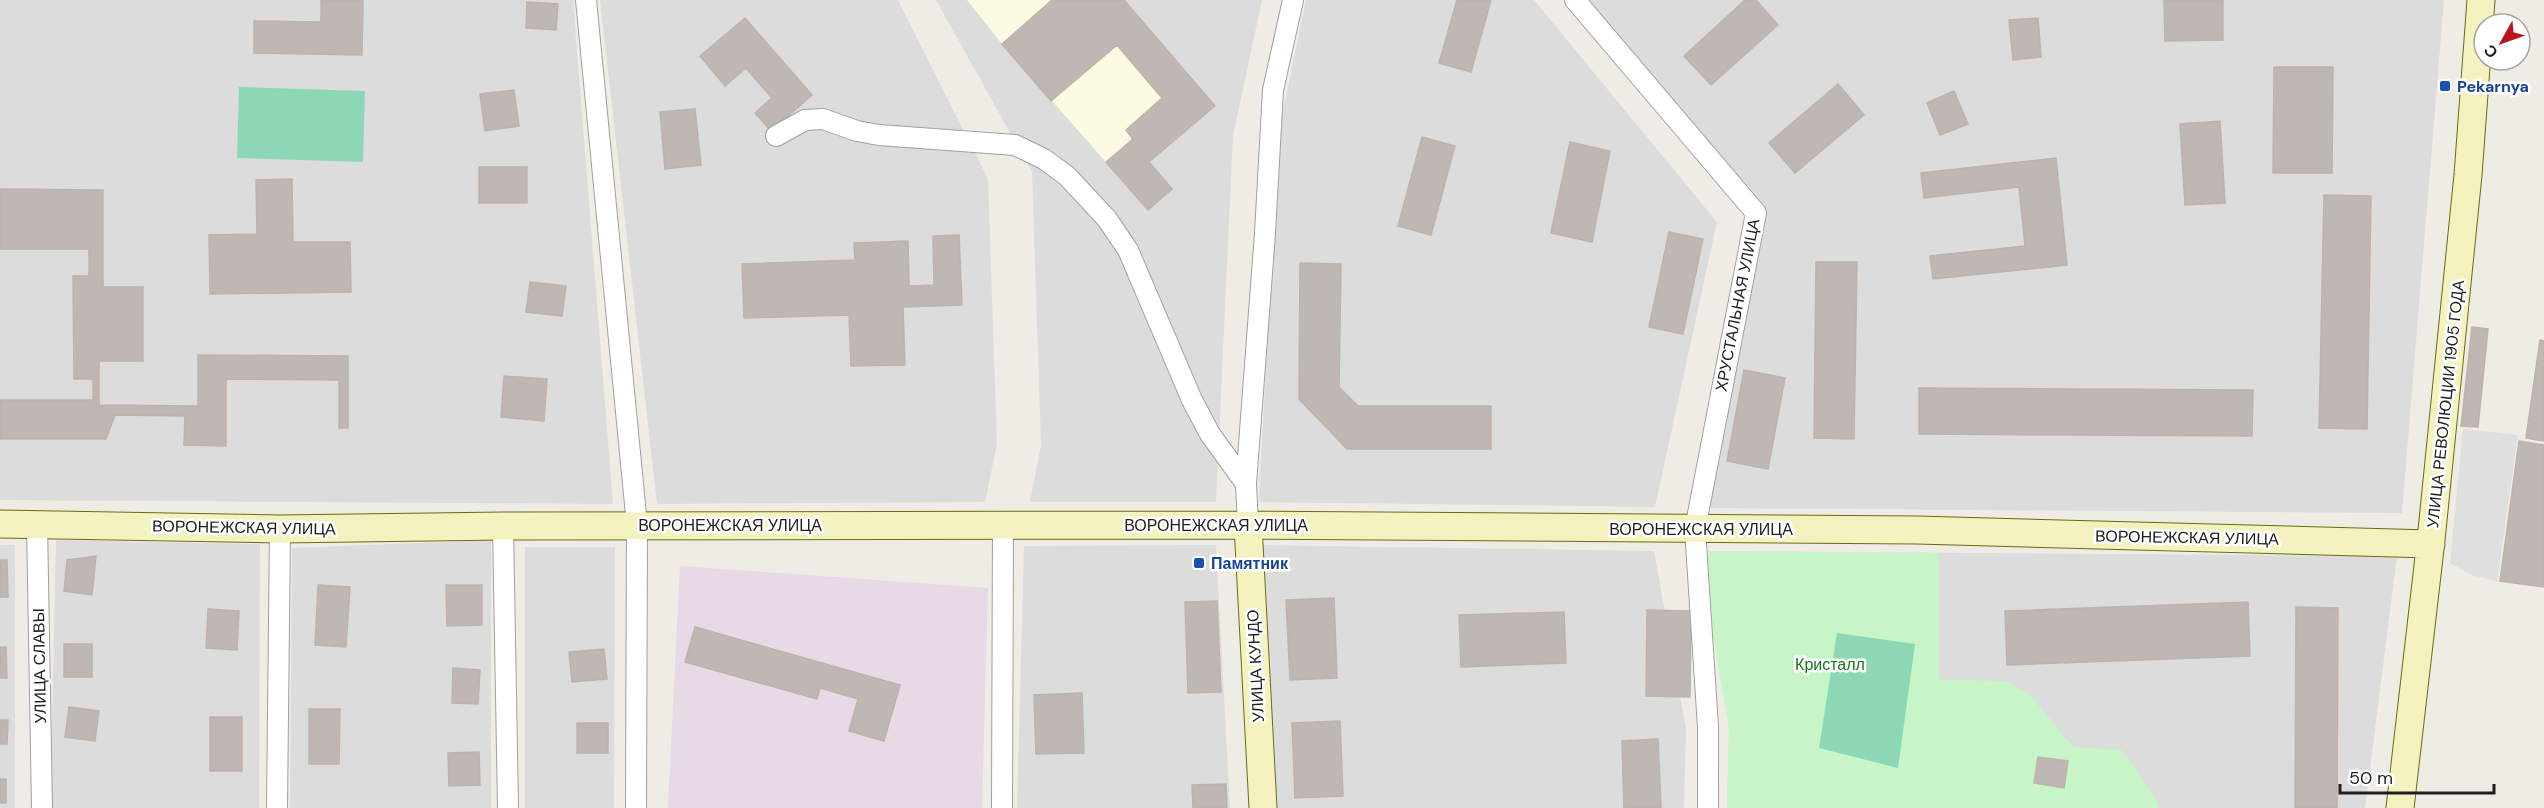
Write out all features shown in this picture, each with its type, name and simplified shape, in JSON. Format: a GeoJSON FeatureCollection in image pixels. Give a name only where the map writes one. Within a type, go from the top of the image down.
{"type":"FeatureCollection","features":[{"type":"Feature","properties":{"kind":"street"},"geometry":{"type":"LineString","coordinates":[[586,0],[637,525],[636,808]]}},
{"type":"Feature","properties":{"kind":"street"},"geometry":{"type":"LineString","coordinates":[[1248,525],[1246,484],[1273,90],[1293,0]]}},
{"type":"Feature","properties":{"kind":"street","name":"ХРУСТАЛЬНАЯ УЛИЦА"},"geometry":{"type":"LineString","coordinates":[[1575,0],[1756,213],[1695,529]]}},
{"type":"Feature","properties":{"kind":"street","name":"УЛИЦА РЕВОЛЮЦИИ 1905 ГОДА"},"geometry":{"type":"LineString","coordinates":[[2400,808],[2431,544],[2468,175],[2481,0]]}},
{"type":"Feature","properties":{"kind":"street"},"geometry":{"type":"LineString","coordinates":[[776,136],[805,120],[824,119],[857,131],[879,135],[1015,145],[1044,159],[1067,176],[1107,219],[1128,250],[1192,400],[1210,434],[1246,484]]}},
{"type":"Feature","properties":{"kind":"street","name":"УЛИЦА СЛАВЫ"},"geometry":{"type":"LineString","coordinates":[[37,523],[42,808]]}},
{"type":"Feature","properties":{"kind":"street","name":"ВОРОНЕЖСКАЯ УЛИЦА"},"geometry":{"type":"LineString","coordinates":[[0,524],[280,529],[1003,524],[1917,530],[2431,544]]}},
{"type":"Feature","properties":{"kind":"street"},"geometry":{"type":"LineString","coordinates":[[1002,808],[1003,524]]}},
{"type":"Feature","properties":{"kind":"street","name":"УЛИЦА КУНДО"},"geometry":{"type":"LineString","coordinates":[[1248,525],[1263,808]]}},
{"type":"Feature","properties":{"kind":"street"},"geometry":{"type":"LineString","coordinates":[[503,526],[508,808]]}},
{"type":"Feature","properties":{"kind":"street"},"geometry":{"type":"LineString","coordinates":[[277,808],[280,529]]}},
{"type":"Feature","properties":{"kind":"street"},"geometry":{"type":"LineString","coordinates":[[1695,529],[1708,727],[1708,808]]}},
{"type":"Feature","properties":{"kind":"shaded area"},"geometry":{"type":"Polygon","coordinates":[[[0,0],[573,0],[613,504],[0,500],[0,0]]]}},
{"type":"Feature","properties":{"kind":"shaded area"},"geometry":{"type":"Polygon","coordinates":[[[600,0],[898,0],[988,179],[997,444],[985,502],[657,504],[600,0]]]}},
{"type":"Feature","properties":{"kind":"shaded area"},"geometry":{"type":"Polygon","coordinates":[[[936,0],[1262,0],[1233,136],[1216,502],[1030,502],[1041,445],[1032,172],[936,0]]]}},
{"type":"Feature","properties":{"kind":"shaded area"},"geometry":{"type":"Polygon","coordinates":[[[967,0],[1124,0],[1215,106],[1150,162],[1172,189],[1148,210],[1002,44],[967,0]]]}},
{"type":"Feature","properties":{"kind":"shaded area"},"geometry":{"type":"Polygon","coordinates":[[[1306,0],[1534,0],[1717,222],[1655,507],[1259,502],[1277,140],[1306,0]]]}},
{"type":"Feature","properties":{"kind":"shaded area"},"geometry":{"type":"Polygon","coordinates":[[[1590,0],[2444,0],[2402,513],[1699,508],[1761,208],[1590,0]]]}},
{"type":"Feature","properties":{"kind":"shaded area"},"geometry":{"type":"Polygon","coordinates":[[[2463,429],[2518,435],[2497,581],[2474,576],[2450,563],[2463,429]]]}},
{"type":"Feature","properties":{"kind":"shaded area"},"geometry":{"type":"Polygon","coordinates":[[[56,540],[260,544],[259,808],[50,808],[56,540]]]}},
{"type":"Feature","properties":{"kind":"shaded area"},"geometry":{"type":"Polygon","coordinates":[[[491,540],[491,808],[290,808],[292,548],[491,540]]]}},
{"type":"Feature","properties":{"kind":"shaded area"},"geometry":{"type":"Polygon","coordinates":[[[0,545],[15,545],[15,808],[0,808],[0,545]]]}},
{"type":"Feature","properties":{"kind":"shaded area"},"geometry":{"type":"Polygon","coordinates":[[[1216,545],[1230,808],[1017,808],[1024,546],[1216,545]]]}},
{"type":"Feature","properties":{"kind":"shaded area"},"geometry":{"type":"Polygon","coordinates":[[[1259,545],[1654,551],[1686,729],[1684,808],[1273,808],[1259,545]]]}},
{"type":"Feature","properties":{"kind":"shaded area"},"geometry":{"type":"Polygon","coordinates":[[[525,547],[615,547],[614,808],[525,808],[525,547]]]}},
{"type":"Feature","properties":{"kind":"shaded area"},"geometry":{"type":"Polygon","coordinates":[[[1699,551],[2397,556],[2365,808],[1727,808],[1729,728],[1699,551]]]}},
{"type":"Feature","properties":{"kind":"shaded area"},"geometry":{"type":"Polygon","coordinates":[[[680,566],[988,588],[982,808],[668,808],[680,566]]]}},
{"type":"Feature","properties":{"kind":"green space"},"geometry":{"type":"Polygon","coordinates":[[[239,87],[365,91],[363,162],[237,158],[239,87]]]}},
{"type":"Feature","properties":{"kind":"green space","name":"Кристалл"},"geometry":{"type":"Polygon","coordinates":[[[1699,551],[1939,553],[1939,680],[2007,681],[2030,695],[2073,747],[2121,750],[2150,790],[2159,808],[1727,808],[1729,728],[1699,551]]]}},
{"type":"Feature","properties":{"kind":"green space"},"geometry":{"type":"Polygon","coordinates":[[[1837,633],[1915,644],[1898,768],[1819,748],[1837,633]]]}},
{"type":"Feature","properties":{"kind":"building"},"geometry":{"type":"Polygon","coordinates":[[[321,0],[363,0],[362,55],[254,53],[254,21],[321,22],[321,0]]]}},
{"type":"Feature","properties":{"kind":"building"},"geometry":{"type":"Polygon","coordinates":[[[1052,0],[1124,0],[1215,106],[1149,162],[1172,189],[1148,210],[1106,162],[1133,139],[1126,130],[1162,98],[1117,45],[1051,101],[1002,44],[1052,0]]]}},
{"type":"Feature","properties":{"kind":"building"},"geometry":{"type":"Polygon","coordinates":[[[1457,0],[1491,0],[1471,72],[1439,63],[1457,0]]]}},
{"type":"Feature","properties":{"kind":"building"},"geometry":{"type":"Polygon","coordinates":[[[1745,0],[1756,0],[1778,25],[1711,85],[1684,56],[1745,0]]]}},
{"type":"Feature","properties":{"kind":"building"},"geometry":{"type":"Polygon","coordinates":[[[2164,0],[2223,0],[2223,40],[2165,41],[2164,0]]]}},
{"type":"Feature","properties":{"kind":"building"},"geometry":{"type":"Polygon","coordinates":[[[527,2],[558,4],[556,30],[526,28],[527,2]]]}},
{"type":"Feature","properties":{"kind":"building"},"geometry":{"type":"Polygon","coordinates":[[[745,18],[812,95],[771,131],[755,113],[772,98],[746,68],[725,86],[700,56],[745,18]]]}},
{"type":"Feature","properties":{"kind":"building"},"geometry":{"type":"Polygon","coordinates":[[[2038,18],[2041,57],[2013,60],[2009,20],[2038,18]]]}},
{"type":"Feature","properties":{"kind":"building"},"geometry":{"type":"Polygon","coordinates":[[[2274,67],[2333,67],[2332,173],[2273,173],[2274,67]]]}},
{"type":"Feature","properties":{"kind":"building"},"geometry":{"type":"Polygon","coordinates":[[[1838,84],[1864,115],[1795,173],[1769,143],[1838,84]]]}},
{"type":"Feature","properties":{"kind":"building"},"geometry":{"type":"Polygon","coordinates":[[[514,90],[519,126],[485,131],[480,94],[514,90]]]}},
{"type":"Feature","properties":{"kind":"building"},"geometry":{"type":"Polygon","coordinates":[[[1954,91],[1968,124],[1940,135],[1927,103],[1954,91]]]}},
{"type":"Feature","properties":{"kind":"building"},"geometry":{"type":"Polygon","coordinates":[[[695,109],[701,165],[665,169],[660,112],[695,109]]]}},
{"type":"Feature","properties":{"kind":"building"},"geometry":{"type":"Polygon","coordinates":[[[2220,121],[2225,203],[2185,205],[2180,124],[2220,121]]]}},
{"type":"Feature","properties":{"kind":"building"},"geometry":{"type":"Polygon","coordinates":[[[1422,137],[1455,146],[1431,235],[1398,226],[1422,137]]]}},
{"type":"Feature","properties":{"kind":"building"},"geometry":{"type":"Polygon","coordinates":[[[1570,142],[1610,151],[1592,242],[1551,233],[1570,142]]]}},
{"type":"Feature","properties":{"kind":"building"},"geometry":{"type":"Polygon","coordinates":[[[2056,158],[2067,265],[1933,279],[1930,256],[2025,246],[2019,187],[1924,198],[1921,173],[2056,158]]]}},
{"type":"Feature","properties":{"kind":"building"},"geometry":{"type":"Polygon","coordinates":[[[479,167],[527,167],[527,203],[479,203],[479,167]]]}},
{"type":"Feature","properties":{"kind":"building"},"geometry":{"type":"Polygon","coordinates":[[[292,179],[293,242],[350,242],[351,292],[210,294],[209,235],[257,234],[256,180],[292,179]]]}},
{"type":"Feature","properties":{"kind":"building"},"geometry":{"type":"Polygon","coordinates":[[[0,189],[103,190],[103,287],[143,287],[143,361],[99,361],[99,405],[198,406],[198,355],[348,356],[348,428],[339,428],[339,380],[226,379],[226,446],[184,445],[185,416],[115,415],[106,439],[0,439],[0,400],[93,400],[93,379],[74,379],[73,276],[89,276],[89,249],[0,249],[0,189]]]}},
{"type":"Feature","properties":{"kind":"building"},"geometry":{"type":"Polygon","coordinates":[[[2324,195],[2371,196],[2367,429],[2319,428],[2324,195]]]}},
{"type":"Feature","properties":{"kind":"building"},"geometry":{"type":"Polygon","coordinates":[[[1669,232],[1703,239],[1683,334],[1649,327],[1669,232]]]}},
{"type":"Feature","properties":{"kind":"building"},"geometry":{"type":"Polygon","coordinates":[[[959,235],[962,305],[903,307],[905,365],[851,366],[849,315],[744,318],[742,264],[855,260],[854,243],[908,241],[909,286],[934,285],[933,236],[959,235]]]}},
{"type":"Feature","properties":{"kind":"building"},"geometry":{"type":"Polygon","coordinates":[[[1816,262],[1857,262],[1854,439],[1814,438],[1816,262]]]}},
{"type":"Feature","properties":{"kind":"building"},"geometry":{"type":"Polygon","coordinates":[[[1300,263],[1341,264],[1339,387],[1358,406],[1491,406],[1491,449],[1347,449],[1299,399],[1300,263]]]}},
{"type":"Feature","properties":{"kind":"building"},"geometry":{"type":"Polygon","coordinates":[[[530,282],[566,286],[562,316],[526,312],[530,282]]]}},
{"type":"Feature","properties":{"kind":"building"},"geometry":{"type":"Polygon","coordinates":[[[2472,327],[2488,329],[2478,427],[2461,426],[2472,327]]]}},
{"type":"Feature","properties":{"kind":"building"},"geometry":{"type":"Polygon","coordinates":[[[2540,340],[2544,341],[2544,441],[2526,438],[2540,340]]]}},
{"type":"Feature","properties":{"kind":"building"},"geometry":{"type":"Polygon","coordinates":[[[1744,370],[1785,378],[1768,469],[1727,461],[1744,370]]]}},
{"type":"Feature","properties":{"kind":"building"},"geometry":{"type":"Polygon","coordinates":[[[504,376],[547,379],[544,421],[501,417],[504,376]]]}},
{"type":"Feature","properties":{"kind":"building"},"geometry":{"type":"Polygon","coordinates":[[[1919,388],[2253,390],[2252,436],[1919,434],[1919,388]]]}},
{"type":"Feature","properties":{"kind":"building"},"geometry":{"type":"Polygon","coordinates":[[[2519,441],[2544,445],[2544,587],[2500,581],[2519,441]]]}},
{"type":"Feature","properties":{"kind":"building"},"geometry":{"type":"Polygon","coordinates":[[[96,556],[92,595],[64,591],[67,560],[96,556]]]}},
{"type":"Feature","properties":{"kind":"building"},"geometry":{"type":"Polygon","coordinates":[[[0,560],[7,560],[8,597],[0,597],[0,560]]]}},
{"type":"Feature","properties":{"kind":"building"},"geometry":{"type":"Polygon","coordinates":[[[318,585],[350,587],[346,647],[315,645],[318,585]]]}},
{"type":"Feature","properties":{"kind":"building"},"geometry":{"type":"Polygon","coordinates":[[[446,585],[482,585],[482,625],[447,626],[446,585]]]}},
{"type":"Feature","properties":{"kind":"building"},"geometry":{"type":"Polygon","coordinates":[[[1334,598],[1337,678],[1290,680],[1286,600],[1334,598]]]}},
{"type":"Feature","properties":{"kind":"building"},"geometry":{"type":"Polygon","coordinates":[[[1217,601],[1221,692],[1188,693],[1185,602],[1217,601]]]}},
{"type":"Feature","properties":{"kind":"building"},"geometry":{"type":"Polygon","coordinates":[[[2248,602],[2250,656],[2007,665],[2005,611],[2248,602]]]}},
{"type":"Feature","properties":{"kind":"building"},"geometry":{"type":"Polygon","coordinates":[[[2296,607],[2338,608],[2337,808],[2295,808],[2296,607]]]}},
{"type":"Feature","properties":{"kind":"building"},"geometry":{"type":"Polygon","coordinates":[[[208,609],[239,611],[237,650],[206,648],[208,609]]]}},
{"type":"Feature","properties":{"kind":"building"},"geometry":{"type":"Polygon","coordinates":[[[1647,610],[1691,611],[1690,697],[1646,696],[1647,610]]]}},
{"type":"Feature","properties":{"kind":"building"},"geometry":{"type":"Polygon","coordinates":[[[1564,612],[1566,663],[1461,667],[1459,615],[1564,612]]]}},
{"type":"Feature","properties":{"kind":"building"},"geometry":{"type":"Polygon","coordinates":[[[695,627],[900,685],[884,741],[849,731],[858,699],[820,688],[817,699],[685,662],[695,627]]]}},
{"type":"Feature","properties":{"kind":"building"},"geometry":{"type":"Polygon","coordinates":[[[64,644],[92,644],[92,677],[64,677],[64,644]]]}},
{"type":"Feature","properties":{"kind":"building"},"geometry":{"type":"Polygon","coordinates":[[[0,647],[6,647],[7,678],[0,678],[0,647]]]}},
{"type":"Feature","properties":{"kind":"building"},"geometry":{"type":"Polygon","coordinates":[[[604,649],[607,679],[572,682],[569,652],[604,649]]]}},
{"type":"Feature","properties":{"kind":"building"},"geometry":{"type":"Polygon","coordinates":[[[453,668],[480,670],[478,704],[452,703],[453,668]]]}},
{"type":"Feature","properties":{"kind":"building"},"geometry":{"type":"Polygon","coordinates":[[[1082,693],[1084,753],[1036,754],[1034,695],[1082,693]]]}},
{"type":"Feature","properties":{"kind":"building"},"geometry":{"type":"Polygon","coordinates":[[[69,707],[99,711],[95,741],[65,737],[69,707]]]}},
{"type":"Feature","properties":{"kind":"building"},"geometry":{"type":"Polygon","coordinates":[[[309,709],[340,709],[339,764],[309,764],[309,709]]]}},
{"type":"Feature","properties":{"kind":"building"},"geometry":{"type":"Polygon","coordinates":[[[210,717],[242,717],[242,771],[210,771],[210,717]]]}},
{"type":"Feature","properties":{"kind":"building"},"geometry":{"type":"Polygon","coordinates":[[[0,720],[8,720],[7,744],[0,744],[0,720]]]}},
{"type":"Feature","properties":{"kind":"building"},"geometry":{"type":"Polygon","coordinates":[[[1340,721],[1343,796],[1295,798],[1292,723],[1340,721]]]}},
{"type":"Feature","properties":{"kind":"building"},"geometry":{"type":"Polygon","coordinates":[[[577,723],[608,723],[608,753],[577,753],[577,723]]]}},
{"type":"Feature","properties":{"kind":"building"},"geometry":{"type":"Polygon","coordinates":[[[1658,739],[1661,808],[1624,808],[1622,741],[1658,739]]]}},
{"type":"Feature","properties":{"kind":"building"},"geometry":{"type":"Polygon","coordinates":[[[479,752],[480,785],[449,786],[448,753],[479,752]]]}},
{"type":"Feature","properties":{"kind":"building"},"geometry":{"type":"Polygon","coordinates":[[[2038,757],[2068,761],[2064,788],[2034,783],[2038,757]]]}},
{"type":"Feature","properties":{"kind":"building"},"geometry":{"type":"Polygon","coordinates":[[[0,779],[6,779],[6,803],[0,803],[0,779]]]}},
{"type":"Feature","properties":{"kind":"building"},"geometry":{"type":"Polygon","coordinates":[[[1226,784],[1227,808],[1193,808],[1192,785],[1226,784]]]}},
{"type":"Feature","properties":{"kind":"place","name":"Pekarnya"},"geometry":{"type":"Point","coordinates":[2445,86]}},
{"type":"Feature","properties":{"kind":"place","name":"Памятник"},"geometry":{"type":"Point","coordinates":[1199,563]}}]}
